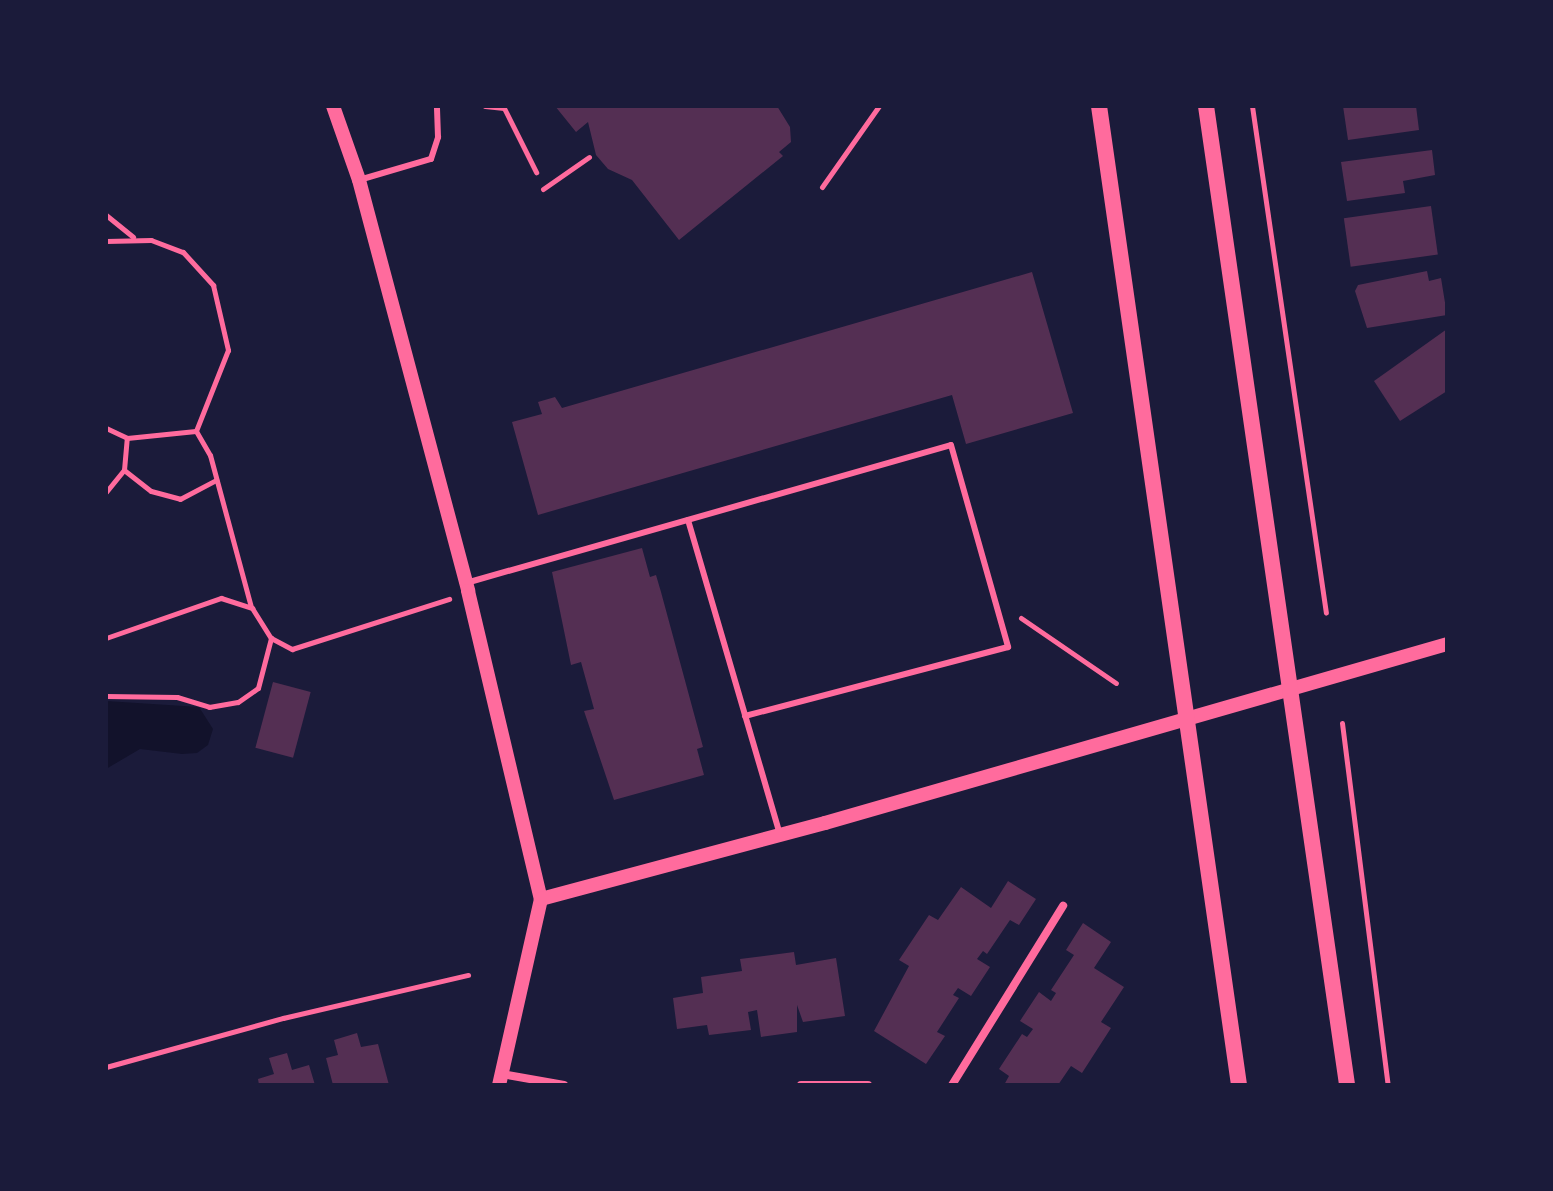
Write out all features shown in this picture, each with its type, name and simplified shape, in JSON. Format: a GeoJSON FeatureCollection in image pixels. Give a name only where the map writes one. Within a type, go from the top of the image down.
{"type":"FeatureCollection","features":[{"type":"Feature","properties":{"kind":"main road"},"geometry":{"type":"LineString","coordinates":[[1099,106],[1239,1085]]}},
{"type":"Feature","properties":{"kind":"main road"},"geometry":{"type":"LineString","coordinates":[[1206,106],[1347,1085]]}},
{"type":"Feature","properties":{"kind":"street"},"geometry":{"type":"LineString","coordinates":[[333,106],[359,180],[467,587],[541,899],[500,1079],[564,1085]]}},
{"type":"Feature","properties":{"kind":"street"},"geometry":{"type":"LineString","coordinates":[[541,899],[780,835],[1290,685],[1447,644]]}},
{"type":"Feature","properties":{"kind":"street"},"geometry":{"type":"LineString","coordinates":[[952,1085],[1063,906]]}},
{"type":"Feature","properties":{"kind":"street"},"geometry":{"type":"LineString","coordinates":[[801,1085],[868,1085]]}},
{"type":"Feature","properties":{"kind":"lane"},"geometry":{"type":"LineString","coordinates":[[359,180],[431,159],[438,137],[437,106]]}},
{"type":"Feature","properties":{"kind":"lane"},"geometry":{"type":"LineString","coordinates":[[467,587],[951,445],[1008,647],[745,716]]}},
{"type":"Feature","properties":{"kind":"lane"},"geometry":{"type":"LineString","coordinates":[[688,520],[780,835]]}},
{"type":"Feature","properties":{"kind":"path"},"geometry":{"type":"LineString","coordinates":[[485,106],[504,107],[536,172]]}},
{"type":"Feature","properties":{"kind":"path"},"geometry":{"type":"LineString","coordinates":[[822,187],[879,106]]}},
{"type":"Feature","properties":{"kind":"path"},"geometry":{"type":"LineString","coordinates":[[1252,106],[1326,613]]}},
{"type":"Feature","properties":{"kind":"path"},"geometry":{"type":"LineString","coordinates":[[543,189],[589,157]]}},
{"type":"Feature","properties":{"kind":"path"},"geometry":{"type":"LineString","coordinates":[[106,215],[134,238]]}},
{"type":"Feature","properties":{"kind":"path"},"geometry":{"type":"LineString","coordinates":[[106,241],[134,238],[183,252],[207,272],[219,298],[228,350],[196,431]]}},
{"type":"Feature","properties":{"kind":"path"},"geometry":{"type":"LineString","coordinates":[[106,428],[127,438],[196,431]]}},
{"type":"Feature","properties":{"kind":"path"},"geometry":{"type":"LineString","coordinates":[[196,431],[210,455],[252,608],[271,638],[292,649],[467,587]]}},
{"type":"Feature","properties":{"kind":"path"},"geometry":{"type":"LineString","coordinates":[[106,492],[124,470],[127,438]]}},
{"type":"Feature","properties":{"kind":"path"},"geometry":{"type":"LineString","coordinates":[[124,470],[151,491],[180,499],[216,480]]}},
{"type":"Feature","properties":{"kind":"path"},"geometry":{"type":"LineString","coordinates":[[106,638],[221,598],[252,608]]}},
{"type":"Feature","properties":{"kind":"path"},"geometry":{"type":"LineString","coordinates":[[996,601],[1116,683]]}},
{"type":"Feature","properties":{"kind":"path"},"geometry":{"type":"LineString","coordinates":[[106,696],[177,697],[209,707],[238,702],[258,688],[271,638]]}},
{"type":"Feature","properties":{"kind":"path"},"geometry":{"type":"LineString","coordinates":[[1342,723],[1388,1085]]}},
{"type":"Feature","properties":{"kind":"path"},"geometry":{"type":"LineString","coordinates":[[106,1067],[283,1018],[468,975]]}},
{"type":"Feature","properties":{"kind":"shaded area"},"geometry":{"type":"Polygon","coordinates":[[[106,701],[199,707],[213,729],[208,745],[197,753],[182,754],[140,749],[106,769],[106,701]]]}},
{"type":"Feature","properties":{"kind":"building"},"geometry":{"type":"Polygon","coordinates":[[[555,106],[777,106],[790,127],[791,142],[779,152],[783,156],[679,240],[632,180],[608,169],[596,155],[588,122],[576,132],[555,106]]]}},
{"type":"Feature","properties":{"kind":"building"},"geometry":{"type":"Polygon","coordinates":[[[1343,106],[1416,106],[1419,130],[1348,140],[1343,106]]]}},
{"type":"Feature","properties":{"kind":"building"},"geometry":{"type":"Polygon","coordinates":[[[1432,150],[1435,175],[1403,181],[1405,193],[1347,201],[1341,162],[1432,150]]]}},
{"type":"Feature","properties":{"kind":"building"},"geometry":{"type":"Polygon","coordinates":[[[1431,206],[1438,255],[1351,267],[1344,218],[1431,206]]]}},
{"type":"Feature","properties":{"kind":"building"},"geometry":{"type":"Polygon","coordinates":[[[1427,271],[1429,281],[1441,278],[1447,315],[1367,328],[1355,291],[1358,285],[1427,271]]]}},
{"type":"Feature","properties":{"kind":"building"},"geometry":{"type":"Polygon","coordinates":[[[1032,272],[1073,413],[966,444],[952,395],[538,515],[512,422],[542,414],[538,402],[555,397],[562,408],[1032,272]]]}},
{"type":"Feature","properties":{"kind":"building"},"geometry":{"type":"Polygon","coordinates":[[[1447,329],[1447,391],[1400,421],[1374,381],[1447,329]]]}},
{"type":"Feature","properties":{"kind":"building"},"geometry":{"type":"Polygon","coordinates":[[[642,548],[650,577],[656,575],[661,592],[703,747],[697,749],[704,775],[614,800],[584,711],[594,709],[581,662],[571,665],[552,572],[642,548]]]}},
{"type":"Feature","properties":{"kind":"building"},"geometry":{"type":"Polygon","coordinates":[[[273,682],[311,692],[293,758],[255,748],[273,682]]]}},
{"type":"Feature","properties":{"kind":"building"},"geometry":{"type":"Polygon","coordinates":[[[1008,881],[1036,899],[1019,925],[1010,920],[987,954],[983,951],[977,959],[990,967],[971,996],[958,988],[953,995],[959,998],[937,1032],[945,1036],[926,1064],[874,1031],[909,966],[899,960],[929,915],[938,920],[961,887],[991,908],[1008,881]]]}},
{"type":"Feature","properties":{"kind":"building"},"geometry":{"type":"Polygon","coordinates":[[[1083,923],[1111,942],[1094,968],[1124,987],[1101,1022],[1111,1028],[1082,1073],[1071,1066],[1058,1085],[1004,1085],[1009,1076],[999,1069],[1022,1034],[1027,1037],[1033,1029],[1020,1021],[1039,992],[1051,1001],[1056,993],[1051,990],[1074,955],[1066,950],[1083,923]]]}},
{"type":"Feature","properties":{"kind":"building"},"geometry":{"type":"Polygon","coordinates":[[[794,952],[796,965],[836,958],[845,1016],[803,1022],[797,1005],[797,1032],[761,1037],[757,1010],[748,1012],[751,1030],[709,1035],[707,1025],[677,1029],[673,998],[703,993],[701,977],[742,971],[740,959],[794,952]]]}},
{"type":"Feature","properties":{"kind":"building"},"geometry":{"type":"Polygon","coordinates":[[[357,1033],[361,1047],[378,1044],[389,1085],[333,1085],[326,1058],[338,1055],[334,1040],[357,1033]]]}},
{"type":"Feature","properties":{"kind":"building"},"geometry":{"type":"Polygon","coordinates":[[[287,1053],[292,1070],[309,1065],[315,1085],[259,1085],[258,1079],[274,1074],[269,1058],[287,1053]]]}}]}
